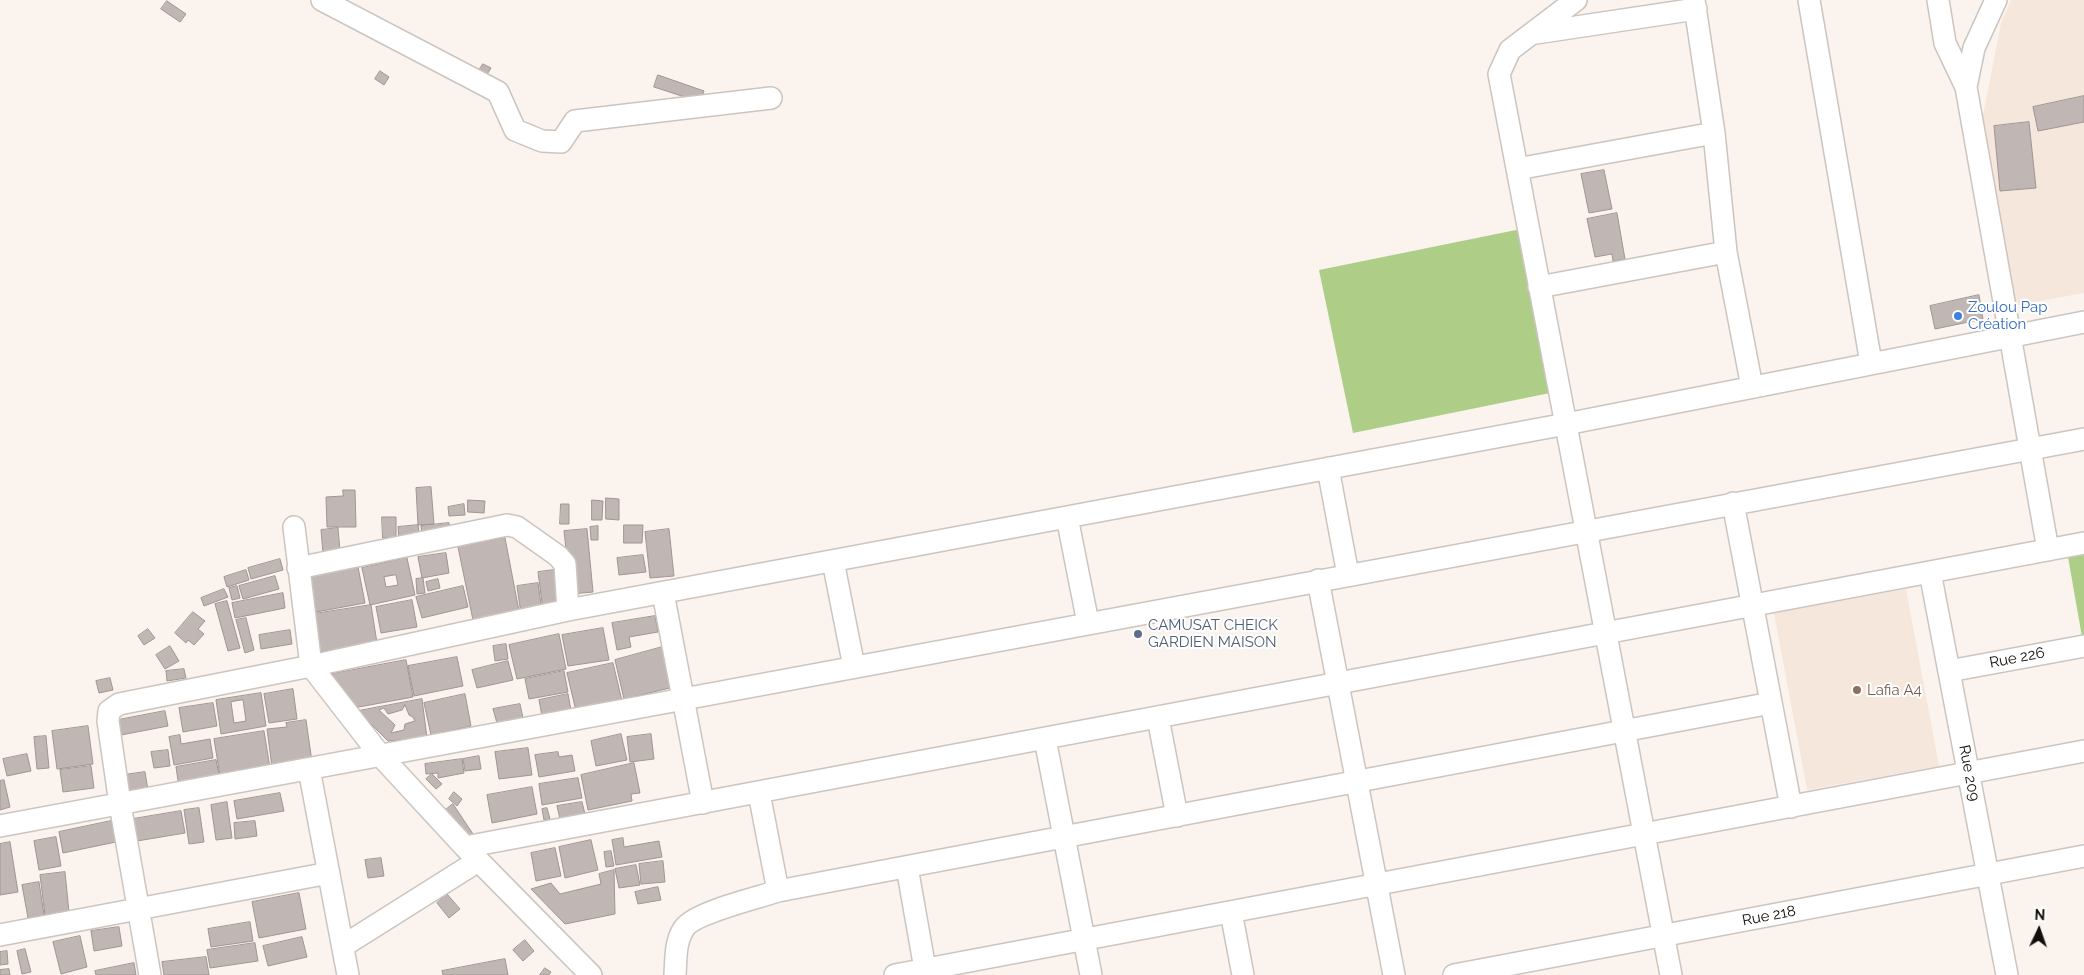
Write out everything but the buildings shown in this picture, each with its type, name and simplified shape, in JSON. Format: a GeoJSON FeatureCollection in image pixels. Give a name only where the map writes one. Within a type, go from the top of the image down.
{"type":"FeatureCollection","features":[{"type":"Feature","properties":{"kind":"street"},"geometry":{"type":"LineString","coordinates":[[322,0],[498,92],[515,130],[542,141],[561,142],[575,121],[771,98]]}},
{"type":"Feature","properties":{"kind":"street"},"geometry":{"type":"LineString","coordinates":[[1576,0],[1510,50],[1499,74],[1671,975]]}},
{"type":"Feature","properties":{"kind":"street"},"geometry":{"type":"LineString","coordinates":[[1809,0],[1871,363]]}},
{"type":"Feature","properties":{"kind":"street"},"geometry":{"type":"LineString","coordinates":[[1938,0],[1945,43],[1966,87],[2048,550]]}},
{"type":"Feature","properties":{"kind":"street"},"geometry":{"type":"LineString","coordinates":[[1966,87],[1974,48],[1996,0]]}},
{"type":"Feature","properties":{"kind":"street"},"geometry":{"type":"LineString","coordinates":[[1532,33],[1695,4],[1714,134],[1726,252],[1752,387]]}},
{"type":"Feature","properties":{"kind":"street"},"geometry":{"type":"LineString","coordinates":[[1517,170],[1714,134]]}},
{"type":"Feature","properties":{"kind":"street"},"geometry":{"type":"LineString","coordinates":[[1539,287],[1726,252]]}},
{"type":"Feature","properties":{"kind":"street"},"geometry":{"type":"LineString","coordinates":[[150,975],[120,804],[108,721],[109,712],[119,704],[311,666],[568,610],[1566,424],[2084,322]]}},
{"type":"Feature","properties":{"kind":"street"},"geometry":{"type":"LineString","coordinates":[[0,826],[2084,439]]}},
{"type":"Feature","properties":{"kind":"street"},"geometry":{"type":"LineString","coordinates":[[1328,468],[1348,575]]}},
{"type":"Feature","properties":{"kind":"street"},"geometry":{"type":"LineString","coordinates":[[1732,503],[1791,807]]}},
{"type":"Feature","properties":{"kind":"street"},"geometry":{"type":"LineString","coordinates":[[1067,517],[1088,623]]}},
{"type":"Feature","properties":{"kind":"street"},"geometry":{"type":"LineString","coordinates":[[298,568],[507,525],[517,527],[558,556],[565,564],[568,610]]}},
{"type":"Feature","properties":{"kind":"street"},"geometry":{"type":"LineString","coordinates":[[294,527],[311,666],[380,755],[472,854],[590,975]]}},
{"type":"Feature","properties":{"kind":"street"},"geometry":{"type":"LineString","coordinates":[[343,946],[472,854],[703,803],[2084,543]]}},
{"type":"Feature","properties":{"kind":"street"},"geometry":{"type":"LineString","coordinates":[[833,561],[854,667]]}},
{"type":"Feature","properties":{"kind":"street","name":"Rue 209"},"geometry":{"type":"LineString","coordinates":[[1930,572],[2007,975]]}},
{"type":"Feature","properties":{"kind":"street"},"geometry":{"type":"LineString","coordinates":[[1318,580],[1394,975]]}},
{"type":"Feature","properties":{"kind":"street"},"geometry":{"type":"LineString","coordinates":[[663,593],[703,803]]}},
{"type":"Feature","properties":{"kind":"street","name":"Rue 226"},"geometry":{"type":"LineString","coordinates":[[1949,671],[2084,646]]}},
{"type":"Feature","properties":{"kind":"street"},"geometry":{"type":"LineString","coordinates":[[675,975],[678,941],[683,928],[695,918],[778,891],[1771,703]]}},
{"type":"Feature","properties":{"kind":"street"},"geometry":{"type":"LineString","coordinates":[[1158,718],[1177,816]]}},
{"type":"Feature","properties":{"kind":"street"},"geometry":{"type":"LineString","coordinates":[[1045,739],[1091,975]]}},
{"type":"Feature","properties":{"kind":"street"},"geometry":{"type":"LineString","coordinates":[[894,975],[2084,751]]}},
{"type":"Feature","properties":{"kind":"street"},"geometry":{"type":"LineString","coordinates":[[309,769],[343,946],[346,975]]}},
{"type":"Feature","properties":{"kind":"street"},"geometry":{"type":"LineString","coordinates":[[759,793],[778,891]]}},
{"type":"Feature","properties":{"kind":"street","name":"Rue 218"},"geometry":{"type":"LineString","coordinates":[[1454,975],[2084,856]]}},
{"type":"Feature","properties":{"kind":"street"},"geometry":{"type":"LineString","coordinates":[[906,867],[925,969]]}},
{"type":"Feature","properties":{"kind":"street"},"geometry":{"type":"LineString","coordinates":[[0,935],[329,873]]}},
{"type":"Feature","properties":{"kind":"street"},"geometry":{"type":"LineString","coordinates":[[1231,912],[1243,975]]}},
{"type":"Feature","properties":{"kind":"shaded area"},"geometry":{"type":"Polygon","coordinates":[[[2011,0],[2084,0],[2084,293],[2013,306],[1981,126],[2001,23],[2011,0]]]}},
{"type":"Feature","properties":{"kind":"shaded area","name":"Lafia A4"},"geometry":{"type":"Polygon","coordinates":[[[1906,589],[1939,766],[1807,790],[1774,613],[1906,589]]]}},
{"type":"Feature","properties":{"kind":"green space"},"geometry":{"type":"Polygon","coordinates":[[[1521,229],[1555,392],[1353,433],[1319,270],[1521,229]]]}},
{"type":"Feature","properties":{"kind":"green space"},"geometry":{"type":"Polygon","coordinates":[[[2084,554],[2084,636],[2082,637],[2068,557],[2084,554]]]}},
{"type":"Feature","properties":{"kind":"place","name":"Zoulou Pap Création"},"geometry":{"type":"Point","coordinates":[1958,316]}},
{"type":"Feature","properties":{"kind":"place","name":"CAMUSAT CHEICK GARDIEN MAISON"},"geometry":{"type":"Point","coordinates":[1138,634]}},
{"type":"Feature","properties":{"kind":"place","name":"Lafia A4"},"geometry":{"type":"Point","coordinates":[1857,690]}}]}
